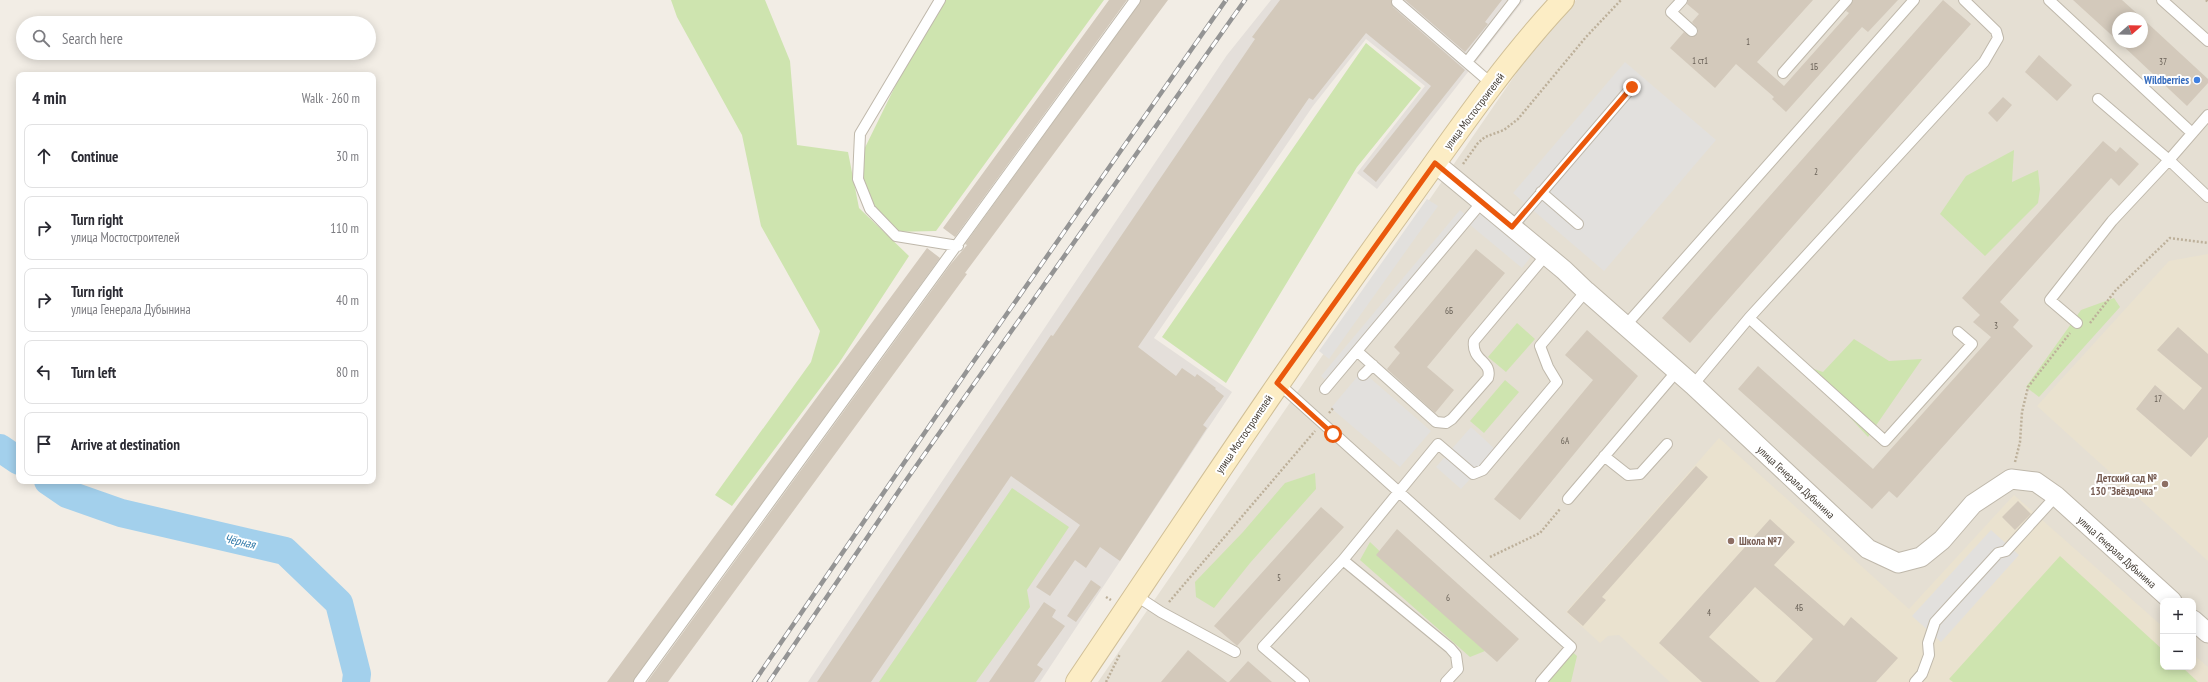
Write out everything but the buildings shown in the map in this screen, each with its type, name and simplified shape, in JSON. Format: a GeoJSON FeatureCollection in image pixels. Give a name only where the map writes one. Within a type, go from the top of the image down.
{"type":"FeatureCollection","features":[{"type":"Feature","properties":{"kind":"main road","name":"улица Мостостроителей"},"geometry":{"type":"LineString","coordinates":[[1077,682],[1277,383],[1435,163],[1530,35],[1563,0]]}},
{"type":"Feature","properties":{"kind":"street","name":"улица Генерала Дубынина"},"geometry":{"type":"LineString","coordinates":[[1435,163],[1546,255],[1626,325],[1693,385],[1868,549],[1898,563],[1921,557],[1942,540],[1973,504],[2011,478],[2036,482],[2056,496],[2169,598]]}},
{"type":"Feature","properties":{"kind":"street"},"geometry":{"type":"LineString","coordinates":[[2196,623],[2208,633]]}},
{"type":"Feature","properties":{"kind":"lane"},"geometry":{"type":"LineString","coordinates":[[940,0],[860,134],[858,179],[870,209],[896,236],[958,246]]}},
{"type":"Feature","properties":{"kind":"lane"},"geometry":{"type":"LineString","coordinates":[[639,682],[958,246],[1135,0]]}},
{"type":"Feature","properties":{"kind":"lane"},"geometry":{"type":"LineString","coordinates":[[1467,62],[1515,0]]}},
{"type":"Feature","properties":{"kind":"lane"},"geometry":{"type":"LineString","coordinates":[[1682,0],[1671,12],[1692,31]]}},
{"type":"Feature","properties":{"kind":"lane"},"geometry":{"type":"LineString","coordinates":[[1783,73],[1847,0]]}},
{"type":"Feature","properties":{"kind":"lane"},"geometry":{"type":"LineString","coordinates":[[1626,325],[1914,0]]}},
{"type":"Feature","properties":{"kind":"lane"},"geometry":{"type":"LineString","coordinates":[[1693,385],[1749,318],[1984,62],[1998,38],[1996,31],[1964,0]]}},
{"type":"Feature","properties":{"kind":"lane"},"geometry":{"type":"LineString","coordinates":[[2049,0],[2192,133]]}},
{"type":"Feature","properties":{"kind":"lane"},"geometry":{"type":"LineString","coordinates":[[2162,0],[2208,41]]}},
{"type":"Feature","properties":{"kind":"lane"},"geometry":{"type":"LineString","coordinates":[[1397,2],[1493,85]]}},
{"type":"Feature","properties":{"kind":"lane"},"geometry":{"type":"LineString","coordinates":[[1512,227],[1632,87]]}},
{"type":"Feature","properties":{"kind":"lane"},"geometry":{"type":"LineString","coordinates":[[2098,99],[2169,160],[2208,197]]}},
{"type":"Feature","properties":{"kind":"lane"},"geometry":{"type":"LineString","coordinates":[[2076,327],[2050,300],[2112,221],[2169,160],[2208,115]]}},
{"type":"Feature","properties":{"kind":"lane"},"geometry":{"type":"LineString","coordinates":[[1541,192],[1578,224]]}},
{"type":"Feature","properties":{"kind":"lane"},"geometry":{"type":"LineString","coordinates":[[1325,389],[1358,352],[1482,202]]}},
{"type":"Feature","properties":{"kind":"lane"},"geometry":{"type":"LineString","coordinates":[[1358,352],[1436,422],[1446,422],[1452,419],[1488,378],[1489,372],[1484,363],[1476,357],[1473,348],[1474,341],[1546,255]]}},
{"type":"Feature","properties":{"kind":"lane"},"geometry":{"type":"LineString","coordinates":[[1304,682],[1263,647],[1344,560],[1438,444],[1474,474],[1483,470],[1557,382],[1548,368],[1540,346],[1586,291]]}},
{"type":"Feature","properties":{"kind":"lane"},"geometry":{"type":"LineString","coordinates":[[1749,318],[1884,441],[1972,344],[1958,332]]}},
{"type":"Feature","properties":{"kind":"lane"},"geometry":{"type":"LineString","coordinates":[[1363,376],[1373,365]]}},
{"type":"Feature","properties":{"kind":"lane"},"geometry":{"type":"LineString","coordinates":[[1568,499],[1677,371]]}},
{"type":"Feature","properties":{"kind":"lane"},"geometry":{"type":"LineString","coordinates":[[1277,383],[1571,647],[1541,682]]}},
{"type":"Feature","properties":{"kind":"lane"},"geometry":{"type":"LineString","coordinates":[[1604,456],[1628,475],[1640,474],[1667,444]]}},
{"type":"Feature","properties":{"kind":"lane"},"geometry":{"type":"LineString","coordinates":[[1916,682],[1922,674],[1929,655],[1928,643],[1935,622],[1998,553],[2006,551],[2056,496]]}},
{"type":"Feature","properties":{"kind":"lane"},"geometry":{"type":"LineString","coordinates":[[1344,560],[1450,648],[1456,655],[1458,669],[1446,682]]}},
{"type":"Feature","properties":{"kind":"lane"},"geometry":{"type":"LineString","coordinates":[[1135,595],[1161,612],[1235,652]]}},
{"type":"Feature","properties":{"kind":"path"},"geometry":{"type":"LineString","coordinates":[[1453,178],[1478,143],[1486,137],[1504,130],[1518,118],[1586,37],[1621,0]]}},
{"type":"Feature","properties":{"kind":"path"},"geometry":{"type":"LineString","coordinates":[[2089,325],[2116,290],[2170,238],[2208,243]]}},
{"type":"Feature","properties":{"kind":"path"},"geometry":{"type":"LineString","coordinates":[[2011,478],[2020,442],[2022,412],[2028,387],[2067,335],[2076,327]]}},
{"type":"Feature","properties":{"kind":"path"},"geometry":{"type":"LineString","coordinates":[[1161,612],[1321,423]]}},
{"type":"Feature","properties":{"kind":"path"},"geometry":{"type":"LineString","coordinates":[[1478,564],[1540,532],[1568,499]]}},
{"type":"Feature","properties":{"kind":"path"},"geometry":{"type":"LineString","coordinates":[[1106,682],[1122,650]]}},
{"type":"Feature","properties":{"kind":"shaded area"},"geometry":{"type":"Polygon","coordinates":[[[1271,0],[1524,0],[1377,189],[1357,173],[1425,86],[1366,39],[1313,106],[1154,338],[1232,392],[1040,682],[808,682],[1227,55],[1271,0]]]}},
{"type":"Feature","properties":{"kind":"shaded area"},"geometry":{"type":"Polygon","coordinates":[[[1576,0],[2208,0],[2208,682],[1098,682],[1524,62],[1576,0]]]}},
{"type":"Feature","properties":{"kind":"shaded area"},"geometry":{"type":"Polygon","coordinates":[[[1625,62],[1716,140],[1604,271],[1513,193],[1625,62]]]}},
{"type":"Feature","properties":{"kind":"shaded area"},"geometry":{"type":"Polygon","coordinates":[[[1427,199],[1438,206],[1329,359],[1319,351],[1427,199]]]}},
{"type":"Feature","properties":{"kind":"shaded area"},"geometry":{"type":"Polygon","coordinates":[[[1460,210],[1467,216],[1328,382],[1321,376],[1460,210]]]}},
{"type":"Feature","properties":{"kind":"shaded area"},"geometry":{"type":"Polygon","coordinates":[[[1480,211],[1533,254],[1522,268],[1469,224],[1480,211]]]}},
{"type":"Feature","properties":{"kind":"shaded area","name":"Детский сад № 130 \"Звёздочка\""},"geometry":{"type":"Polygon","coordinates":[[[2208,254],[2208,561],[2037,406],[2169,261],[2208,254]]]}},
{"type":"Feature","properties":{"kind":"shaded area"},"geometry":{"type":"Polygon","coordinates":[[[1362,371],[1431,431],[1400,467],[1331,408],[1362,371]]]}},
{"type":"Feature","properties":{"kind":"shaded area"},"geometry":{"type":"Polygon","coordinates":[[[1471,427],[1496,450],[1461,489],[1436,467],[1471,427]]]}},
{"type":"Feature","properties":{"kind":"shaded area","name":"Школа №7"},"geometry":{"type":"Polygon","coordinates":[[[1719,438],[1909,609],[2014,495],[2160,624],[2160,670],[2196,670],[2196,657],[2208,667],[2208,682],[1670,682],[1619,635],[1608,636],[1600,643],[1566,612],[1719,438]]]}},
{"type":"Feature","properties":{"kind":"shaded area"},"geometry":{"type":"Polygon","coordinates":[[[1991,530],[2019,555],[1941,642],[1912,616],[1991,530]]]}},
{"type":"Feature","properties":{"kind":"green space"},"geometry":{"type":"Polygon","coordinates":[[[671,0],[765,0],[790,61],[797,145],[848,152],[859,208],[909,256],[839,363],[732,506],[715,495],[811,362],[820,331],[761,226],[742,135],[677,17],[671,0]]]}},
{"type":"Feature","properties":{"kind":"green space"},"geometry":{"type":"Polygon","coordinates":[[[946,0],[1104,0],[936,231],[890,232],[853,172],[910,56],[946,0]]]}},
{"type":"Feature","properties":{"kind":"green space"},"geometry":{"type":"Polygon","coordinates":[[[1366,43],[1421,88],[1357,167],[1226,383],[1162,337],[1366,43]]]}},
{"type":"Feature","properties":{"kind":"green space"},"geometry":{"type":"Polygon","coordinates":[[[2014,150],[2012,182],[2038,170],[2040,189],[2038,203],[1985,256],[1940,214],[1966,176],[2014,150]]]}},
{"type":"Feature","properties":{"kind":"green space"},"geometry":{"type":"Polygon","coordinates":[[[2114,298],[2120,307],[2039,397],[2026,387],[2081,310],[2114,298]]]}},
{"type":"Feature","properties":{"kind":"green space"},"geometry":{"type":"Polygon","coordinates":[[[1517,323],[1535,339],[1506,372],[1488,357],[1517,323]]]}},
{"type":"Feature","properties":{"kind":"green space"},"geometry":{"type":"Polygon","coordinates":[[[1854,339],[1889,361],[1922,359],[1868,437],[1802,365],[1823,372],[1854,339]]]}},
{"type":"Feature","properties":{"kind":"green space"},"geometry":{"type":"Polygon","coordinates":[[[1505,380],[1519,392],[1484,433],[1470,421],[1505,380]]]}},
{"type":"Feature","properties":{"kind":"green space"},"geometry":{"type":"Polygon","coordinates":[[[1315,473],[1316,489],[1250,563],[1214,608],[1196,597],[1195,582],[1243,532],[1285,483],[1315,473]]]}},
{"type":"Feature","properties":{"kind":"green space"},"geometry":{"type":"Polygon","coordinates":[[[1012,488],[1069,527],[1027,590],[1030,607],[976,682],[879,682],[1012,488]]]}},
{"type":"Feature","properties":{"kind":"green space"},"geometry":{"type":"Polygon","coordinates":[[[1370,542],[1485,651],[1470,657],[1360,560],[1370,542]]]}},
{"type":"Feature","properties":{"kind":"green space"},"geometry":{"type":"Polygon","coordinates":[[[2060,556],[2160,647],[2160,670],[2185,670],[2198,682],[1953,682],[1949,679],[2060,556]]]}},
{"type":"Feature","properties":{"kind":"green space"},"geometry":{"type":"Polygon","coordinates":[[[1570,650],[1577,656],[1571,682],[1543,682],[1570,650]]]}},
{"type":"Feature","properties":{"kind":"waterway","name":"Чёрная"},"geometry":{"type":"LineString","coordinates":[[0,448],[16,459]]}},
{"type":"Feature","properties":{"kind":"waterway","name":"Чёрная"},"geometry":{"type":"LineString","coordinates":[[52,484],[67,494],[121,513],[285,551],[339,603],[357,674],[356,682]]}},
{"type":"Feature","properties":{"kind":"railway"},"geometry":{"type":"LineString","coordinates":[[754,682],[969,368],[1226,0]]}},
{"type":"Feature","properties":{"kind":"railway"},"geometry":{"type":"LineString","coordinates":[[769,682],[907,479],[1245,0]]}},
{"type":"Feature","properties":{"kind":"place","name":"Wildberries"},"geometry":{"type":"Point","coordinates":[2197,80]}},
{"type":"Feature","properties":{"kind":"place","name":"Детский сад № 130 \"Звёздочка\""},"geometry":{"type":"Point","coordinates":[2165,484]}},
{"type":"Feature","properties":{"kind":"place","name":"Школа №7"},"geometry":{"type":"Point","coordinates":[1731,541]}},
{"type":"Feature","properties":{"kind":"route"},"geometry":{"type":"LineString","coordinates":[[1333,434],[1277,383],[1435,163],[1512,227],[1632,87]]}}]}
